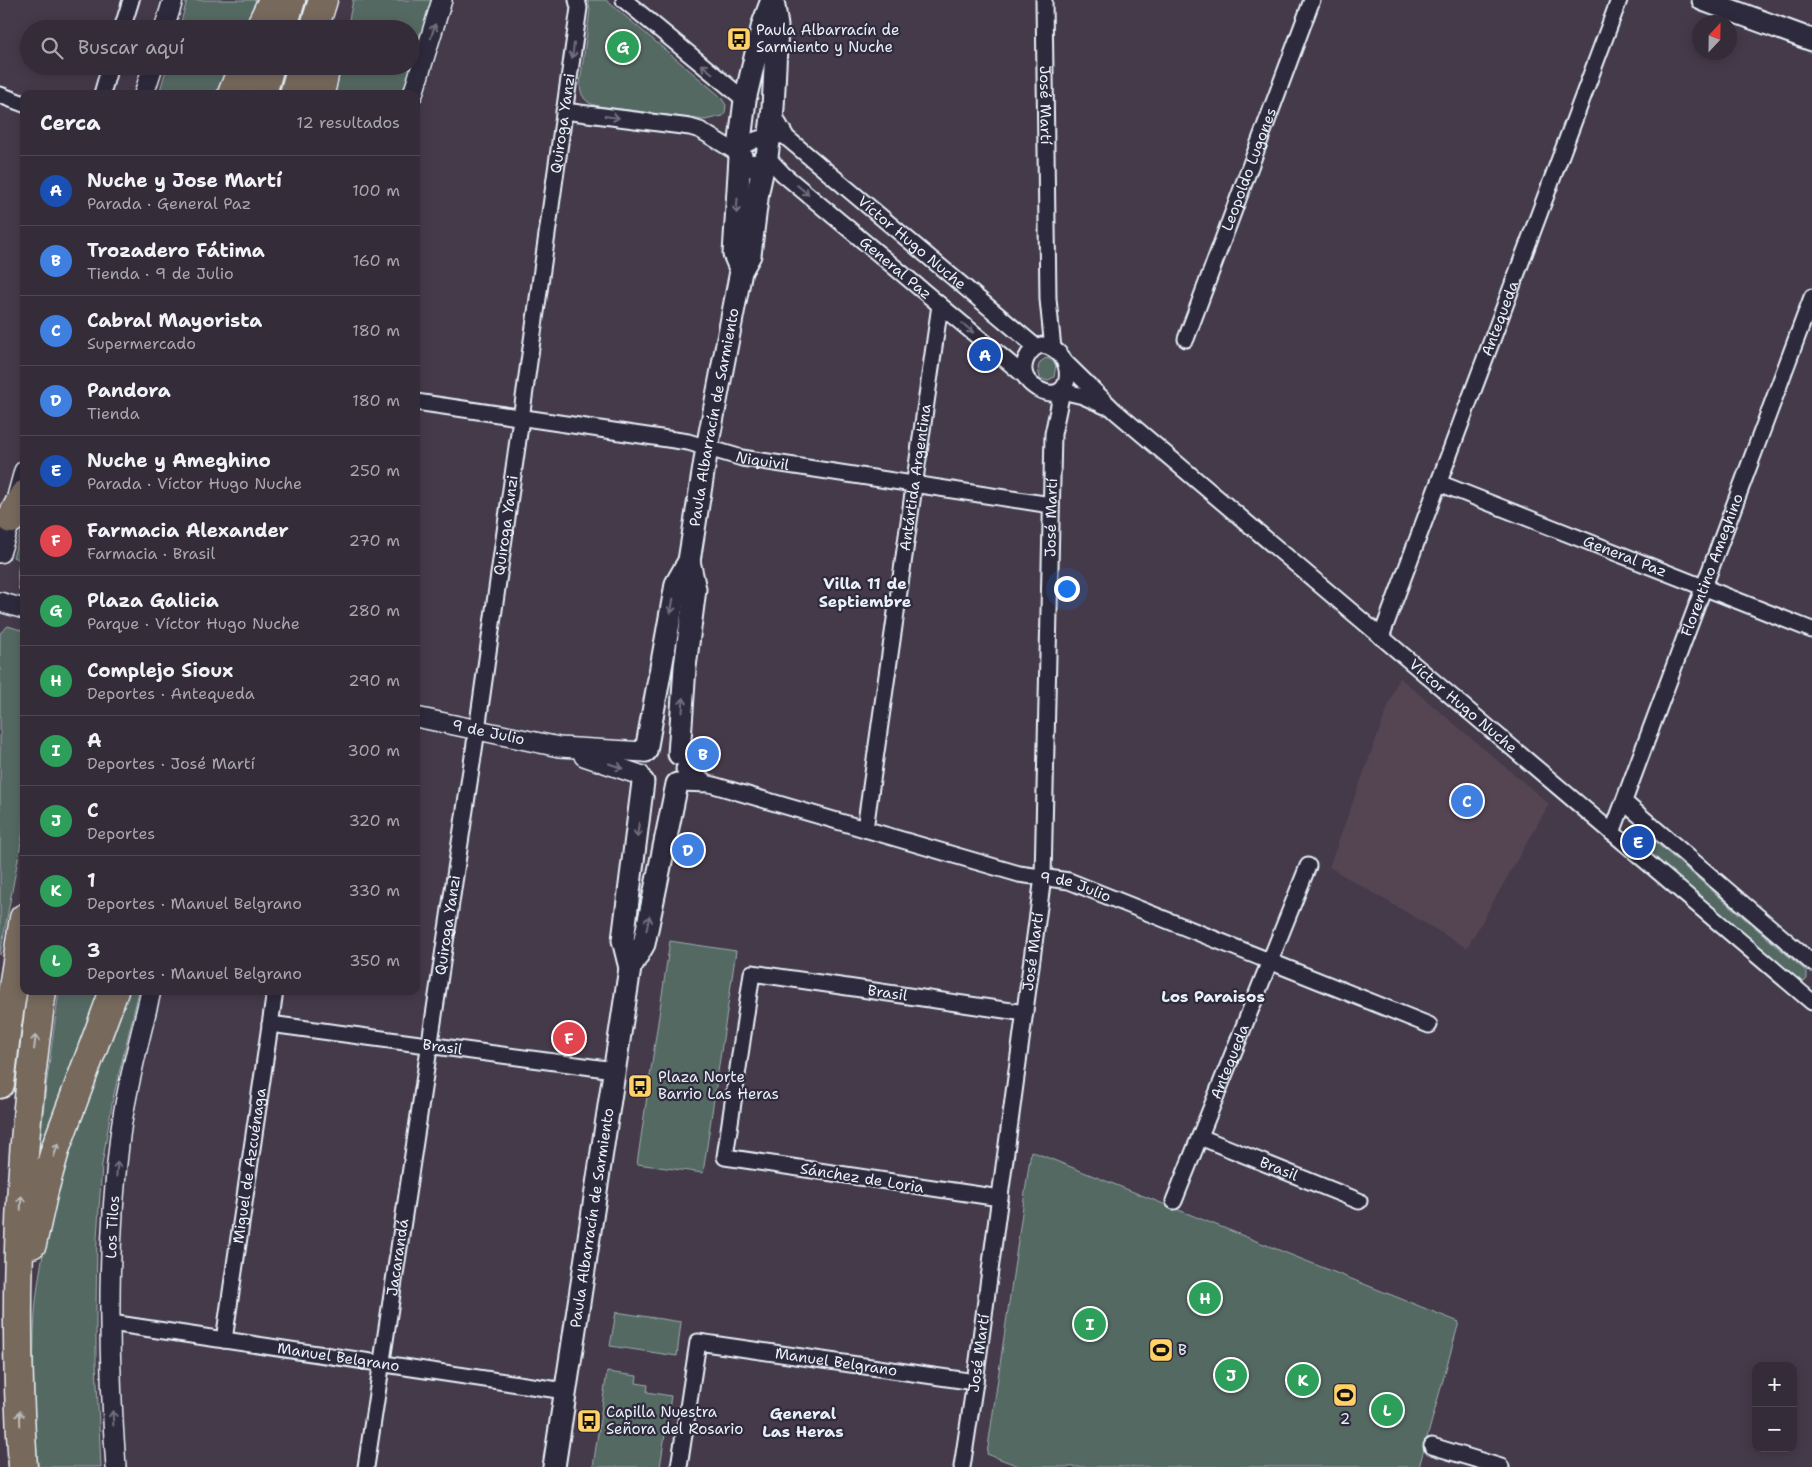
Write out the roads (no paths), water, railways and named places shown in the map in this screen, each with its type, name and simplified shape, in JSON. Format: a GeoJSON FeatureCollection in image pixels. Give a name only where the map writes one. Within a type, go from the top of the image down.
{"type":"FeatureCollection","features":[{"type":"Feature","properties":{"kind":"highway"},"geometry":{"type":"LineString","coordinates":[[264,20],[272,0]]}},
{"type":"Feature","properties":{"kind":"highway"},"geometry":{"type":"LineString","coordinates":[[285,20],[291,0]]}},
{"type":"Feature","properties":{"kind":"highway"},"geometry":{"type":"LineString","coordinates":[[317,20],[323,0]]}},
{"type":"Feature","properties":{"kind":"highway"},"geometry":{"type":"LineString","coordinates":[[336,20],[339,0]]}},
{"type":"Feature","properties":{"kind":"highway"},"geometry":{"type":"LineString","coordinates":[[234,90],[239,75]]}},
{"type":"Feature","properties":{"kind":"highway"},"geometry":{"type":"LineString","coordinates":[[263,90],[267,75]]}},
{"type":"Feature","properties":{"kind":"highway"},"geometry":{"type":"LineString","coordinates":[[295,90],[299,75]]}},
{"type":"Feature","properties":{"kind":"highway"},"geometry":{"type":"LineString","coordinates":[[321,90],[324,75]]}},
{"type":"Feature","properties":{"kind":"highway"},"geometry":{"type":"LineString","coordinates":[[12,519],[20,503]]}},
{"type":"Feature","properties":{"kind":"highway"},"geometry":{"type":"LineString","coordinates":[[0,1084],[8,1016],[20,942]]}},
{"type":"Feature","properties":{"kind":"highway"},"geometry":{"type":"LineString","coordinates":[[23,1467],[19,1385],[19,1241],[30,1085],[41,995]]}},
{"type":"Feature","properties":{"kind":"highway"},"geometry":{"type":"LineString","coordinates":[[18,1317],[28,1262],[50,1168],[113,995]]}},
{"type":"Feature","properties":{"kind":"main road"},"geometry":{"type":"LineString","coordinates":[[746,98],[763,24],[772,0]]}},
{"type":"Feature","properties":{"kind":"main road"},"geometry":{"type":"LineString","coordinates":[[772,0],[777,26],[773,105]]}},
{"type":"Feature","properties":{"kind":"main road"},"geometry":{"type":"LineString","coordinates":[[1703,0],[1812,40]]}},
{"type":"Feature","properties":{"kind":"main road"},"geometry":{"type":"LineString","coordinates":[[746,98],[753,91],[763,90],[768,93],[773,105]]}},
{"type":"Feature","properties":{"kind":"main road","name":"Paula Albarracín de Sarmiento"},"geometry":{"type":"LineString","coordinates":[[741,271],[734,254],[739,153],[746,98]]}},
{"type":"Feature","properties":{"kind":"main road","name":"Paula Albarracín de Sarmiento"},"geometry":{"type":"LineString","coordinates":[[645,752],[676,584],[689,561],[707,448],[741,271],[750,255],[758,191],[766,158],[778,137],[773,105]]}},
{"type":"Feature","properties":{"kind":"main road"},"geometry":{"type":"LineString","coordinates":[[739,153],[746,164],[752,166],[761,164],[766,158]]}},
{"type":"Feature","properties":{"kind":"main road","name":"Paula Albarracín de Sarmiento"},"geometry":{"type":"LineString","coordinates":[[554,1467],[630,968],[644,944],[680,772],[685,667],[695,589],[689,561]]}},
{"type":"Feature","properties":{"kind":"main road"},"geometry":{"type":"LineString","coordinates":[[656,745],[663,745],[670,747],[680,772],[670,789],[659,790],[649,787],[642,778],[639,763],[645,752],[656,745]]}},
{"type":"Feature","properties":{"kind":"main road","name":"Paula Albarracín de Sarmiento"},"geometry":{"type":"LineString","coordinates":[[630,968],[623,940],[642,778]]}},
{"type":"Feature","properties":{"kind":"street"},"geometry":{"type":"LineString","coordinates":[[125,20],[131,0]]}},
{"type":"Feature","properties":{"kind":"street"},"geometry":{"type":"LineString","coordinates":[[167,20],[173,0]]}},
{"type":"Feature","properties":{"kind":"street"},"geometry":{"type":"LineString","coordinates":[[420,71],[442,0]]}},
{"type":"Feature","properties":{"kind":"street"},"geometry":{"type":"LineString","coordinates":[[624,0],[746,98]]}},
{"type":"Feature","properties":{"kind":"street","name":"José Martí"},"geometry":{"type":"LineString","coordinates":[[1044,0],[1048,299],[1054,349]]}},
{"type":"Feature","properties":{"kind":"street","name":"Leopoldo Lugones"},"geometry":{"type":"LineString","coordinates":[[1186,339],[1312,0]]}},
{"type":"Feature","properties":{"kind":"street","name":"Antequeda"},"geometry":{"type":"LineString","coordinates":[[1381,637],[1619,0]]}},
{"type":"Feature","properties":{"kind":"street","name":"Quiroga Yanzi"},"geometry":{"type":"LineString","coordinates":[[429,1046],[477,730],[578,1]]}},
{"type":"Feature","properties":{"kind":"street"},"geometry":{"type":"LineString","coordinates":[[103,90],[107,75]]}},
{"type":"Feature","properties":{"kind":"street"},"geometry":{"type":"LineString","coordinates":[[145,90],[150,75]]}},
{"type":"Feature","properties":{"kind":"street"},"geometry":{"type":"LineString","coordinates":[[414,90],[419,75]]}},
{"type":"Feature","properties":{"kind":"street"},"geometry":{"type":"LineString","coordinates":[[0,95],[20,102]]}},
{"type":"Feature","properties":{"kind":"street"},"geometry":{"type":"LineString","coordinates":[[564,110],[690,127],[700,130],[739,153],[752,142],[778,137]]}},
{"type":"Feature","properties":{"kind":"street","name":"Víctor Hugo Nuche"},"geometry":{"type":"LineString","coordinates":[[778,137],[1036,347]]}},
{"type":"Feature","properties":{"kind":"street","name":"General Paz"},"geometry":{"type":"LineString","coordinates":[[766,158],[1026,376]]}},
{"type":"Feature","properties":{"kind":"street","name":"Florentino Ameghino"},"geometry":{"type":"LineString","coordinates":[[1612,833],[1812,298]]}},
{"type":"Feature","properties":{"kind":"street","name":"José Martí"},"geometry":{"type":"LineString","coordinates":[[1036,347],[1048,299]]}},
{"type":"Feature","properties":{"kind":"street","name":"Antártida Argentina"},"geometry":{"type":"LineString","coordinates":[[864,829],[940,305]]}},
{"type":"Feature","properties":{"kind":"street"},"geometry":{"type":"LineString","coordinates":[[1042,345],[1054,349],[1062,356],[1066,364],[1067,380],[1062,391],[1054,394],[1033,386],[1024,370],[1027,358],[1036,347],[1042,345]]}},
{"type":"Feature","properties":{"kind":"street","name":"Víctor Hugo Nuche"},"geometry":{"type":"LineString","coordinates":[[1066,364],[1115,411],[1812,1002]]}},
{"type":"Feature","properties":{"kind":"street","name":"José Martí"},"geometry":{"type":"LineString","coordinates":[[962,1467],[1043,877],[1053,434],[1051,417],[1043,391]]}},
{"type":"Feature","properties":{"kind":"street","name":"José Martí"},"geometry":{"type":"LineString","coordinates":[[1053,434],[1062,391]]}},
{"type":"Feature","properties":{"kind":"street","name":"Víctor Hugo Nuche"},"geometry":{"type":"LineString","coordinates":[[1062,391],[1083,396],[1115,411]]}},
{"type":"Feature","properties":{"kind":"street","name":"Niquivil"},"geometry":{"type":"LineString","coordinates":[[420,403],[688,442],[742,458],[1051,505]]}},
{"type":"Feature","properties":{"kind":"street","name":"General Paz"},"geometry":{"type":"LineString","coordinates":[[1439,483],[1812,630]]}},
{"type":"Feature","properties":{"kind":"street"},"geometry":{"type":"LineString","coordinates":[[0,553],[12,519],[20,486]]}},
{"type":"Feature","properties":{"kind":"street"},"geometry":{"type":"LineString","coordinates":[[0,602],[20,608]]}},
{"type":"Feature","properties":{"kind":"street","name":"9 de Julio"},"geometry":{"type":"LineString","coordinates":[[420,719],[559,747],[645,752]]}},
{"type":"Feature","properties":{"kind":"street","name":"9 de Julio"},"geometry":{"type":"LineString","coordinates":[[559,747],[642,778]]}},
{"type":"Feature","properties":{"kind":"street","name":"9 de Julio"},"geometry":{"type":"LineString","coordinates":[[680,772],[710,784],[1019,874],[1069,881],[1430,1025]]}},
{"type":"Feature","properties":{"kind":"street"},"geometry":{"type":"LineString","coordinates":[[1624,802],[1812,963]]}},
{"type":"Feature","properties":{"kind":"street","name":"Antequeda"},"geometry":{"type":"LineString","coordinates":[[1174,1201],[1308,866]]}},
{"type":"Feature","properties":{"kind":"street","name":"Brasil"},"geometry":{"type":"LineString","coordinates":[[725,1157],[752,973],[1025,1013]]}},
{"type":"Feature","properties":{"kind":"street","name":"Los Tilos"},"geometry":{"type":"LineString","coordinates":[[116,1467],[111,1323],[112,1242],[120,1135],[150,995]]}},
{"type":"Feature","properties":{"kind":"street","name":"Miguel de Azcuénaga"},"geometry":{"type":"LineString","coordinates":[[224,1340],[274,995]]}},
{"type":"Feature","properties":{"kind":"street","name":"Brasil"},"geometry":{"type":"LineString","coordinates":[[270,1024],[614,1070]]}},
{"type":"Feature","properties":{"kind":"street","name":"Jacarandá"},"geometry":{"type":"LineString","coordinates":[[366,1467],[429,1046]]}},
{"type":"Feature","properties":{"kind":"street","name":"Brasil"},"geometry":{"type":"LineString","coordinates":[[1200,1136],[1359,1201]]}},
{"type":"Feature","properties":{"kind":"street","name":"Sánchez de Loria"},"geometry":{"type":"LineString","coordinates":[[725,1157],[1000,1198]]}},
{"type":"Feature","properties":{"kind":"street","name":"Manuel Belgrano"},"geometry":{"type":"LineString","coordinates":[[111,1323],[565,1391]]}},
{"type":"Feature","properties":{"kind":"street","name":"Manuel Belgrano"},"geometry":{"type":"LineString","coordinates":[[679,1467],[698,1342],[975,1382]]}},
{"type":"Feature","properties":{"kind":"street"},"geometry":{"type":"LineString","coordinates":[[1432,1446],[1501,1467]]}},
{"type":"Feature","properties":{"kind":"place","name":"Paula Albarracín de Sarmiento y Nuche"},"geometry":{"type":"Point","coordinates":[739,39]}},
{"type":"Feature","properties":{"kind":"place","name":"Plaza Galicia"},"geometry":{"type":"Point","coordinates":[623,47]}},
{"type":"Feature","properties":{"kind":"place","name":"Nuche y Jose Martí"},"geometry":{"type":"Point","coordinates":[985,355]}},
{"type":"Feature","properties":{"kind":"place","name":"Trozadero Fátima"},"geometry":{"type":"Point","coordinates":[703,754]}},
{"type":"Feature","properties":{"kind":"place","name":"Cabral Mayorista"},"geometry":{"type":"Point","coordinates":[1467,801]}},
{"type":"Feature","properties":{"kind":"place","name":"Nuche y Ameghino"},"geometry":{"type":"Point","coordinates":[1638,842]}},
{"type":"Feature","properties":{"kind":"place","name":"Pandora"},"geometry":{"type":"Point","coordinates":[688,850]}},
{"type":"Feature","properties":{"kind":"place","name":"Farmacia Alexander"},"geometry":{"type":"Point","coordinates":[569,1038]}},
{"type":"Feature","properties":{"kind":"place","name":"Plaza Norte Barrio Las Heras"},"geometry":{"type":"Point","coordinates":[640,1086]}},
{"type":"Feature","properties":{"kind":"place","name":"Complejo Sioux"},"geometry":{"type":"Point","coordinates":[1205,1298]}},
{"type":"Feature","properties":{"kind":"place","name":"A"},"geometry":{"type":"Point","coordinates":[1090,1324]}},
{"type":"Feature","properties":{"kind":"place","name":"B"},"geometry":{"type":"Point","coordinates":[1161,1350]}},
{"type":"Feature","properties":{"kind":"place","name":"C"},"geometry":{"type":"Point","coordinates":[1231,1375]}},
{"type":"Feature","properties":{"kind":"place","name":"1"},"geometry":{"type":"Point","coordinates":[1303,1380]}},
{"type":"Feature","properties":{"kind":"place","name":"2"},"geometry":{"type":"Point","coordinates":[1345,1395]}},
{"type":"Feature","properties":{"kind":"place","name":"3"},"geometry":{"type":"Point","coordinates":[1387,1410]}},
{"type":"Feature","properties":{"kind":"place","name":"Capilla Nuestra Señora del Rosario"},"geometry":{"type":"Point","coordinates":[589,1421]}},
{"type":"Feature","properties":{"kind":"district","name":"Villa 11 de Septiembre"},"geometry":{"type":"Point","coordinates":[865,592]}},
{"type":"Feature","properties":{"kind":"district","name":"Los Paraisos"},"geometry":{"type":"Point","coordinates":[1213,996]}},
{"type":"Feature","properties":{"kind":"district","name":"General Las Heras"},"geometry":{"type":"Point","coordinates":[803,1422]}}]}
